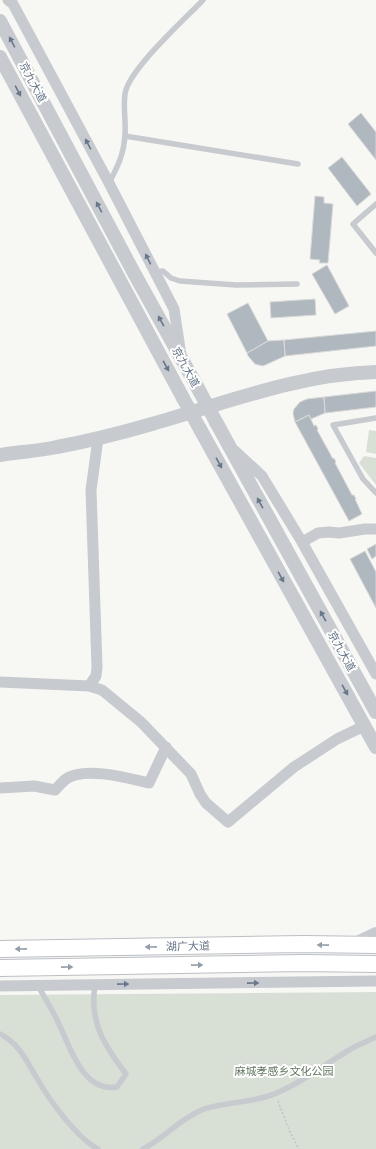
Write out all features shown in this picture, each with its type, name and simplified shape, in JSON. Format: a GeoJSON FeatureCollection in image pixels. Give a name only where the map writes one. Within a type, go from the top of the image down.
{"type":"FeatureCollection","features":[{"type":"Feature","properties":{"kind":"main road","name":"湖广大道"},"geometry":{"type":"LineString","coordinates":[[0,949],[304,944],[376,945]]}},
{"type":"Feature","properties":{"kind":"main road","name":"湖广大道"},"geometry":{"type":"LineString","coordinates":[[0,968],[304,963],[373,972]]}},
{"type":"Feature","properties":{"kind":"street"},"geometry":{"type":"LineString","coordinates":[[8,0],[13,4],[17,11],[109,183],[174,309],[182,361]]}},
{"type":"Feature","properties":{"kind":"street","name":"京九大道"},"geometry":{"type":"LineString","coordinates":[[0,20],[182,361],[376,712]]}},
{"type":"Feature","properties":{"kind":"street","name":"京九大道"},"geometry":{"type":"LineString","coordinates":[[0,57],[119,281],[376,747]]}},
{"type":"Feature","properties":{"kind":"street"},"geometry":{"type":"LineString","coordinates":[[0,455],[56,448],[98,439],[280,386],[353,373],[376,372]]}},
{"type":"Feature","properties":{"kind":"street"},"geometry":{"type":"LineString","coordinates":[[89,686],[96,676],[97,667],[91,490],[98,439]]}},
{"type":"Feature","properties":{"kind":"street"},"geometry":{"type":"LineString","coordinates":[[228,445],[262,476],[302,542],[376,674]]}},
{"type":"Feature","properties":{"kind":"street"},"geometry":{"type":"LineString","coordinates":[[302,542],[318,533],[339,533],[376,529]]}},
{"type":"Feature","properties":{"kind":"street"},"geometry":{"type":"LineString","coordinates":[[0,682],[89,686],[102,690],[141,722],[166,747],[191,774],[206,803],[228,822],[294,767],[336,739],[364,726]]}},
{"type":"Feature","properties":{"kind":"street"},"geometry":{"type":"LineString","coordinates":[[0,788],[34,786],[55,790],[66,779],[81,774],[107,774],[148,783],[166,747]]}},
{"type":"Feature","properties":{"kind":"street"},"geometry":{"type":"LineString","coordinates":[[353,945],[376,934]]}},
{"type":"Feature","properties":{"kind":"street"},"geometry":{"type":"LineString","coordinates":[[0,986],[95,985],[373,972]]}},
{"type":"Feature","properties":{"kind":"lane"},"geometry":{"type":"LineString","coordinates":[[109,183],[121,160],[125,136],[125,93],[132,78],[147,58],[203,0]]}},
{"type":"Feature","properties":{"kind":"lane"},"geometry":{"type":"LineString","coordinates":[[125,136],[298,164]]}},
{"type":"Feature","properties":{"kind":"lane"},"geometry":{"type":"LineString","coordinates":[[376,204],[353,224],[376,253]]}},
{"type":"Feature","properties":{"kind":"lane"},"geometry":{"type":"LineString","coordinates":[[156,273],[163,271],[171,278],[180,281],[236,285],[298,284]]}},
{"type":"Feature","properties":{"kind":"lane"},"geometry":{"type":"LineString","coordinates":[[376,418],[333,424],[363,479],[376,493]]}},
{"type":"Feature","properties":{"kind":"lane"},"geometry":{"type":"LineString","coordinates":[[38,986],[53,1012],[71,1051],[82,1070],[101,1087],[112,1088],[117,1087],[126,1074],[109,1051],[97,1025],[93,1002],[95,985]]}},
{"type":"Feature","properties":{"kind":"lane"},"geometry":{"type":"LineString","coordinates":[[0,1034],[9,1039],[21,1050],[39,1082],[60,1110],[84,1139],[98,1149]]}},
{"type":"Feature","properties":{"kind":"lane"},"geometry":{"type":"LineString","coordinates":[[143,1149],[152,1144],[178,1123],[200,1111],[216,1106],[263,1098],[276,1094],[352,1048],[376,1037]]}},
{"type":"Feature","properties":{"kind":"path"},"geometry":{"type":"LineString","coordinates":[[276,1094],[284,1118],[298,1149]]}},
{"type":"Feature","properties":{"kind":"green space"},"geometry":{"type":"Polygon","coordinates":[[[369,430],[376,431],[376,454],[366,452],[369,430]]]}},
{"type":"Feature","properties":{"kind":"green space"},"geometry":{"type":"Polygon","coordinates":[[[364,456],[376,458],[376,485],[359,463],[364,456]]]}},
{"type":"Feature","properties":{"kind":"green space","name":"麻城孝感乡文化公园"},"geometry":{"type":"Polygon","coordinates":[[[376,992],[376,1149],[0,1149],[0,995],[376,992]]]}},
{"type":"Feature","properties":{"kind":"building"},"geometry":{"type":"Polygon","coordinates":[[[361,113],[376,132],[376,160],[348,124],[361,113]]]}},
{"type":"Feature","properties":{"kind":"building"},"geometry":{"type":"Polygon","coordinates":[[[342,157],[371,194],[357,206],[328,168],[342,157]]]}},
{"type":"Feature","properties":{"kind":"building"},"geometry":{"type":"Polygon","coordinates":[[[315,196],[324,197],[324,203],[333,204],[328,263],[319,263],[320,260],[310,259],[315,196]]]}},
{"type":"Feature","properties":{"kind":"building"},"geometry":{"type":"Polygon","coordinates":[[[327,265],[349,306],[335,314],[312,274],[327,265]]]}},
{"type":"Feature","properties":{"kind":"building"},"geometry":{"type":"Polygon","coordinates":[[[315,299],[316,315],[271,318],[270,302],[315,299]]]}},
{"type":"Feature","properties":{"kind":"building"},"geometry":{"type":"Polygon","coordinates":[[[248,303],[268,341],[247,353],[227,314],[248,303]]]}},
{"type":"Feature","properties":{"kind":"building"},"geometry":{"type":"Polygon","coordinates":[[[376,331],[376,346],[285,356],[284,340],[376,331]]]}},
{"type":"Feature","properties":{"kind":"building"},"geometry":{"type":"Polygon","coordinates":[[[284,340],[285,356],[263,366],[255,364],[248,356],[247,353],[268,341],[284,340]]]}},
{"type":"Feature","properties":{"kind":"building"},"geometry":{"type":"Polygon","coordinates":[[[376,391],[376,407],[325,413],[324,397],[376,391]]]}},
{"type":"Feature","properties":{"kind":"building"},"geometry":{"type":"Polygon","coordinates":[[[324,397],[325,413],[311,419],[309,415],[295,422],[293,413],[294,409],[300,402],[307,399],[324,397]]]}},
{"type":"Feature","properties":{"kind":"building"},"geometry":{"type":"Polygon","coordinates":[[[309,415],[314,426],[316,425],[317,430],[333,459],[334,458],[335,463],[352,495],[354,495],[362,514],[349,521],[295,422],[309,415]]]}},
{"type":"Feature","properties":{"kind":"building"},"geometry":{"type":"Polygon","coordinates":[[[376,544],[376,556],[372,559],[367,549],[376,544]]]}},
{"type":"Feature","properties":{"kind":"building"},"geometry":{"type":"Polygon","coordinates":[[[365,551],[376,572],[376,608],[350,559],[365,551]]]}}]}
